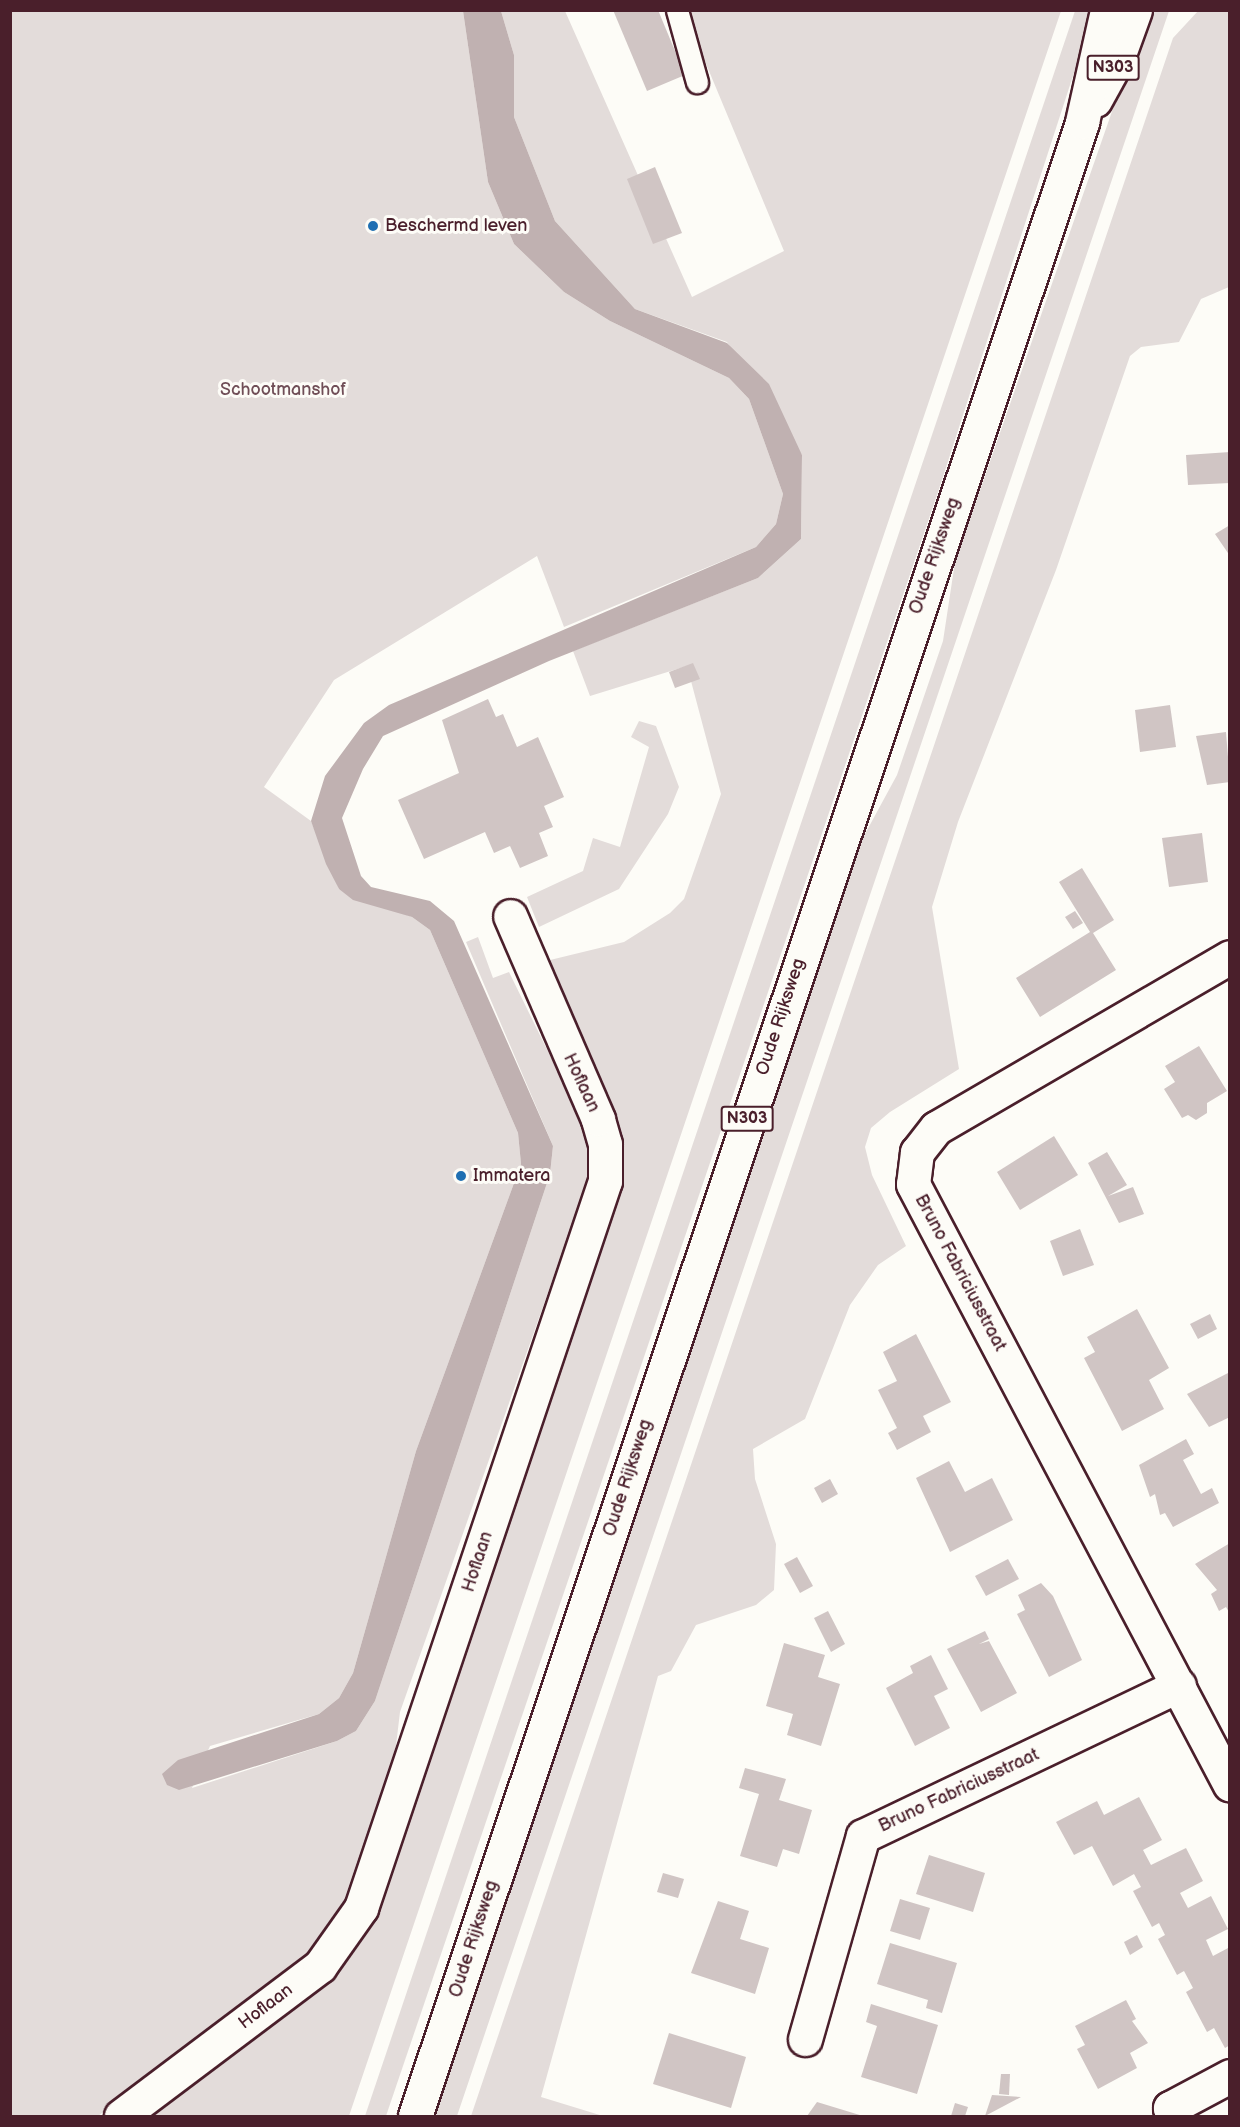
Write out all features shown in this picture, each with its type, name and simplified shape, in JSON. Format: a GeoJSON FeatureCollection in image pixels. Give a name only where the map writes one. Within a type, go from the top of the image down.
{"type":"FeatureCollection","features":[{"type":"Feature","properties":{"kind":"street","name":"Oude Rijksweg"},"geometry":{"type":"LineString","coordinates":[[415,2116],[1082,123],[1107,10]]}},
{"type":"Feature","properties":{"kind":"street","name":"Oude Rijksweg"},"geometry":{"type":"LineString","coordinates":[[1082,123],[1117,60],[1135,10]]}},
{"type":"Feature","properties":{"kind":"street","name":"Hoflaan"},"geometry":{"type":"LineString","coordinates":[[121,2116],[320,1966],[361,1908],[605,1181],[605,1144],[598,1119],[510,916]]}},
{"type":"Feature","properties":{"kind":"street","name":"Bruno Fabriciusstraat"},"geometry":{"type":"LineString","coordinates":[[1230,957],[936,1128],[917,1152],[913,1184],[1230,1785]]}},
{"type":"Feature","properties":{"kind":"street","name":"Bruno Fabriciusstraat"},"geometry":{"type":"LineString","coordinates":[[805,2039],[863,1836],[1179,1685]]}},
{"type":"Feature","properties":{"kind":"street"},"geometry":{"type":"LineString","coordinates":[[1174,2116],[1170,2108],[1230,2076]]}},
{"type":"Feature","properties":{"kind":"lane"},"geometry":{"type":"LineString","coordinates":[[677,10],[697,82]]}},
{"type":"Feature","properties":{"kind":"green space","name":"Schootmanshof"},"geometry":{"type":"Polygon","coordinates":[[[11,11],[463,11],[488,182],[514,244],[564,292],[610,321],[729,378],[749,399],[783,494],[776,524],[756,547],[564,627],[537,556],[334,680],[264,787],[311,821],[339,889],[412,917],[430,930],[518,1133],[521,1164],[416,1451],[353,1673],[339,1698],[319,1714],[210,1746],[192,1788],[337,1741],[356,1731],[375,1701],[550,1174],[553,1146],[466,942],[478,937],[493,978],[509,972],[583,1123],[594,1162],[400,1712],[392,1779],[351,1899],[331,1935],[282,1979],[98,2116],[11,2116],[11,11]]]}},
{"type":"Feature","properties":{"kind":"green space"},"geometry":{"type":"Polygon","coordinates":[[[501,11],[565,11],[692,297],[784,251],[704,59],[689,11],[1061,11],[349,2116],[154,2116],[305,1995],[349,1952],[616,1182],[546,961],[624,942],[670,913],[684,899],[721,794],[687,666],[590,696],[573,651],[758,578],[801,539],[802,455],[727,342],[635,309],[555,221],[514,117],[514,55],[501,11]]]}},
{"type":"Feature","properties":{"kind":"green space"},"geometry":{"type":"Polygon","coordinates":[[[1075,11],[1094,11],[938,492],[386,2116],[365,2116],[1075,11]]]}},
{"type":"Feature","properties":{"kind":"green space"},"geometry":{"type":"Polygon","coordinates":[[[1147,11],[1169,11],[457,2116],[434,2116],[859,845],[897,775],[943,641],[955,562],[1147,11]]]}},
{"type":"Feature","properties":{"kind":"green space"},"geometry":{"type":"Polygon","coordinates":[[[1198,11],[1229,11],[1229,287],[1201,299],[1179,342],[1141,347],[1130,356],[1056,570],[958,822],[932,907],[959,1069],[890,1112],[871,1128],[865,1147],[872,1175],[906,1246],[878,1265],[850,1305],[805,1419],[753,1449],[755,1479],[776,1544],[774,1590],[756,1605],[696,1625],[671,1671],[658,1676],[541,2097],[603,2116],[471,2116],[1173,38],[1198,11]]]}},
{"type":"Feature","properties":{"kind":"green space"},"geometry":{"type":"Polygon","coordinates":[[[639,721],[656,726],[679,787],[668,814],[619,889],[539,927],[527,897],[583,871],[593,838],[620,847],[649,747],[631,737],[639,721]]]}},
{"type":"Feature","properties":{"kind":"shaded area"},"geometry":{"type":"Polygon","coordinates":[[[463,11],[501,11],[514,55],[514,117],[555,221],[635,309],[727,343],[769,384],[802,455],[801,539],[758,578],[549,661],[383,736],[363,769],[342,818],[361,876],[371,887],[430,901],[454,921],[553,1146],[550,1174],[375,1701],[356,1731],[337,1741],[179,1790],[167,1785],[162,1774],[178,1760],[319,1714],[339,1698],[353,1673],[416,1451],[521,1164],[518,1133],[430,930],[412,917],[353,900],[339,889],[326,864],[311,821],[325,776],[364,723],[389,705],[756,547],[776,524],[783,494],[749,399],[729,378],[610,321],[564,292],[514,244],[488,182],[463,11]]]}},
{"type":"Feature","properties":{"kind":"building"},"geometry":{"type":"Polygon","coordinates":[[[613,10],[658,10],[685,75],[647,91],[613,10]]]}},
{"type":"Feature","properties":{"kind":"building"},"geometry":{"type":"Polygon","coordinates":[[[655,167],[682,233],[653,244],[627,179],[655,167]]]}},
{"type":"Feature","properties":{"kind":"building"},"geometry":{"type":"Polygon","coordinates":[[[1230,452],[1230,483],[1188,485],[1186,455],[1230,452]]]}},
{"type":"Feature","properties":{"kind":"building"},"geometry":{"type":"Polygon","coordinates":[[[1230,525],[1230,556],[1215,534],[1230,525]]]}},
{"type":"Feature","properties":{"kind":"building"},"geometry":{"type":"Polygon","coordinates":[[[693,663],[700,679],[675,688],[669,672],[693,663]]]}},
{"type":"Feature","properties":{"kind":"building"},"geometry":{"type":"Polygon","coordinates":[[[488,699],[496,717],[503,714],[517,747],[538,737],[564,797],[544,806],[553,827],[539,833],[548,856],[520,868],[510,846],[494,853],[485,832],[424,859],[398,800],[459,773],[442,720],[488,699]]]}},
{"type":"Feature","properties":{"kind":"building"},"geometry":{"type":"Polygon","coordinates":[[[1170,705],[1176,747],[1140,752],[1135,710],[1170,705]]]}},
{"type":"Feature","properties":{"kind":"building"},"geometry":{"type":"Polygon","coordinates":[[[1226,732],[1230,782],[1207,785],[1196,736],[1226,732]]]}},
{"type":"Feature","properties":{"kind":"building"},"geometry":{"type":"Polygon","coordinates":[[[1202,833],[1208,882],[1169,887],[1162,838],[1202,833]]]}},
{"type":"Feature","properties":{"kind":"building"},"geometry":{"type":"Polygon","coordinates":[[[1082,868],[1114,920],[1093,933],[1116,970],[1040,1017],[1016,978],[1090,932],[1059,882],[1082,868]]]}},
{"type":"Feature","properties":{"kind":"building"},"geometry":{"type":"Polygon","coordinates":[[[1075,911],[1083,923],[1073,929],[1065,917],[1075,911]]]}},
{"type":"Feature","properties":{"kind":"building"},"geometry":{"type":"Polygon","coordinates":[[[1199,1046],[1227,1091],[1207,1103],[1207,1113],[1196,1120],[1188,1115],[1182,1118],[1164,1089],[1175,1082],[1165,1066],[1199,1046]]]}},
{"type":"Feature","properties":{"kind":"building"},"geometry":{"type":"Polygon","coordinates":[[[1054,1136],[1078,1175],[1020,1210],[997,1172],[1054,1136]]]}},
{"type":"Feature","properties":{"kind":"building"},"geometry":{"type":"Polygon","coordinates":[[[1107,1152],[1127,1185],[1108,1196],[1133,1187],[1144,1214],[1119,1223],[1088,1163],[1107,1152]]]}},
{"type":"Feature","properties":{"kind":"building"},"geometry":{"type":"Polygon","coordinates":[[[1080,1229],[1094,1265],[1063,1276],[1050,1241],[1080,1229]]]}},
{"type":"Feature","properties":{"kind":"building"},"geometry":{"type":"Polygon","coordinates":[[[1137,1309],[1169,1368],[1149,1380],[1164,1409],[1122,1431],[1084,1358],[1095,1352],[1087,1337],[1137,1309]]]}},
{"type":"Feature","properties":{"kind":"building"},"geometry":{"type":"Polygon","coordinates":[[[1210,1314],[1217,1329],[1198,1339],[1190,1324],[1210,1314]]]}},
{"type":"Feature","properties":{"kind":"building"},"geometry":{"type":"Polygon","coordinates":[[[916,1334],[951,1402],[923,1416],[931,1432],[897,1450],[888,1433],[897,1428],[878,1390],[897,1381],[883,1352],[916,1334]]]}},
{"type":"Feature","properties":{"kind":"building"},"geometry":{"type":"Polygon","coordinates":[[[1230,1372],[1230,1417],[1209,1427],[1187,1394],[1230,1372]]]}},
{"type":"Feature","properties":{"kind":"building"},"geometry":{"type":"Polygon","coordinates":[[[1186,1439],[1194,1454],[1183,1460],[1201,1494],[1212,1488],[1219,1503],[1173,1527],[1165,1513],[1160,1515],[1155,1494],[1150,1497],[1139,1465],[1186,1439]]]}},
{"type":"Feature","properties":{"kind":"building"},"geometry":{"type":"Polygon","coordinates":[[[949,1461],[965,1492],[992,1478],[1013,1520],[950,1552],[916,1478],[949,1461]]]}},
{"type":"Feature","properties":{"kind":"building"},"geometry":{"type":"Polygon","coordinates":[[[830,1479],[838,1494],[822,1503],[814,1488],[830,1479]]]}},
{"type":"Feature","properties":{"kind":"building"},"geometry":{"type":"Polygon","coordinates":[[[1230,1543],[1230,1614],[1226,1607],[1219,1611],[1211,1594],[1217,1590],[1195,1564],[1230,1543]]]}},
{"type":"Feature","properties":{"kind":"building"},"geometry":{"type":"Polygon","coordinates":[[[797,1557],[813,1586],[800,1593],[784,1564],[797,1557]]]}},
{"type":"Feature","properties":{"kind":"building"},"geometry":{"type":"Polygon","coordinates":[[[1008,1559],[1019,1579],[986,1596],[975,1576],[1008,1559]]]}},
{"type":"Feature","properties":{"kind":"building"},"geometry":{"type":"Polygon","coordinates":[[[1041,1583],[1053,1596],[1082,1660],[1049,1677],[1017,1614],[1025,1610],[1018,1595],[1041,1583]]]}},
{"type":"Feature","properties":{"kind":"building"},"geometry":{"type":"Polygon","coordinates":[[[828,1611],[845,1644],[831,1652],[814,1618],[828,1611]]]}},
{"type":"Feature","properties":{"kind":"building"},"geometry":{"type":"Polygon","coordinates":[[[985,1631],[989,1639],[979,1644],[989,1641],[1017,1693],[981,1712],[947,1649],[985,1631]]]}},
{"type":"Feature","properties":{"kind":"building"},"geometry":{"type":"Polygon","coordinates":[[[784,1643],[825,1655],[818,1677],[840,1684],[821,1746],[787,1735],[793,1714],[766,1706],[784,1643]]]}},
{"type":"Feature","properties":{"kind":"building"},"geometry":{"type":"Polygon","coordinates":[[[931,1655],[948,1689],[934,1696],[950,1728],[915,1746],[886,1688],[913,1673],[910,1666],[931,1655]]]}},
{"type":"Feature","properties":{"kind":"building"},"geometry":{"type":"Polygon","coordinates":[[[745,1768],[786,1779],[779,1800],[812,1810],[799,1854],[783,1849],[777,1867],[740,1856],[759,1794],[739,1788],[745,1768]]]}},
{"type":"Feature","properties":{"kind":"building"},"geometry":{"type":"Polygon","coordinates":[[[1139,1797],[1162,1840],[1143,1850],[1151,1865],[1186,1848],[1203,1881],[1180,1893],[1188,1908],[1211,1896],[1228,1929],[1206,1940],[1213,1956],[1230,1947],[1230,2045],[1225,2048],[1214,2028],[1207,2032],[1186,1992],[1193,1988],[1184,1971],[1177,1975],[1158,1939],[1165,1935],[1159,1923],[1152,1927],[1133,1891],[1141,1887],[1134,1874],[1113,1886],[1092,1846],[1074,1855],[1056,1822],[1097,1801],[1104,1815],[1139,1797]]]}},
{"type":"Feature","properties":{"kind":"building"},"geometry":{"type":"Polygon","coordinates":[[[929,1855],[985,1873],[973,1912],[916,1894],[929,1855]]]}},
{"type":"Feature","properties":{"kind":"building"},"geometry":{"type":"Polygon","coordinates":[[[663,1873],[684,1879],[678,1898],[657,1892],[663,1873]]]}},
{"type":"Feature","properties":{"kind":"building"},"geometry":{"type":"Polygon","coordinates":[[[900,1899],[930,1908],[920,1940],[890,1931],[900,1899]]]}},
{"type":"Feature","properties":{"kind":"building"},"geometry":{"type":"Polygon","coordinates":[[[718,1901],[749,1911],[740,1939],[769,1948],[755,1994],[691,1973],[718,1901]]]}},
{"type":"Feature","properties":{"kind":"building"},"geometry":{"type":"Polygon","coordinates":[[[1137,1935],[1143,1947],[1130,1955],[1124,1942],[1137,1935]]]}},
{"type":"Feature","properties":{"kind":"building"},"geometry":{"type":"Polygon","coordinates":[[[890,1943],[957,1963],[942,2013],[926,2008],[928,2000],[877,1984],[890,1943]]]}},
{"type":"Feature","properties":{"kind":"building"},"geometry":{"type":"Polygon","coordinates":[[[1126,2000],[1136,2019],[1132,2021],[1148,2043],[1130,2053],[1137,2068],[1098,2089],[1077,2049],[1085,2045],[1075,2026],[1126,2000]]]}},
{"type":"Feature","properties":{"kind":"building"},"geometry":{"type":"Polygon","coordinates":[[[871,2004],[938,2025],[917,2094],[861,2077],[877,2026],[866,2022],[871,2004]]]}},
{"type":"Feature","properties":{"kind":"building"},"geometry":{"type":"Polygon","coordinates":[[[669,2033],[746,2057],[731,2108],[653,2084],[669,2033]]]}},
{"type":"Feature","properties":{"kind":"building"},"geometry":{"type":"Polygon","coordinates":[[[1001,2074],[1010,2074],[1009,2095],[999,2094],[1001,2074]]]}},
{"type":"Feature","properties":{"kind":"building"},"geometry":{"type":"Polygon","coordinates":[[[992,2095],[1021,2097],[985,2116],[992,2095]]]}},
{"type":"Feature","properties":{"kind":"building"},"geometry":{"type":"Polygon","coordinates":[[[817,2102],[863,2116],[807,2116],[817,2102]]]}},
{"type":"Feature","properties":{"kind":"building"},"geometry":{"type":"Polygon","coordinates":[[[955,2103],[968,2107],[965,2116],[951,2116],[955,2103]]]}},
{"type":"Feature","properties":{"kind":"place","name":"Beschermd leven"},"geometry":{"type":"Point","coordinates":[373,226]}},
{"type":"Feature","properties":{"kind":"place","name":"Immatera"},"geometry":{"type":"Point","coordinates":[461,1176]}}]}
